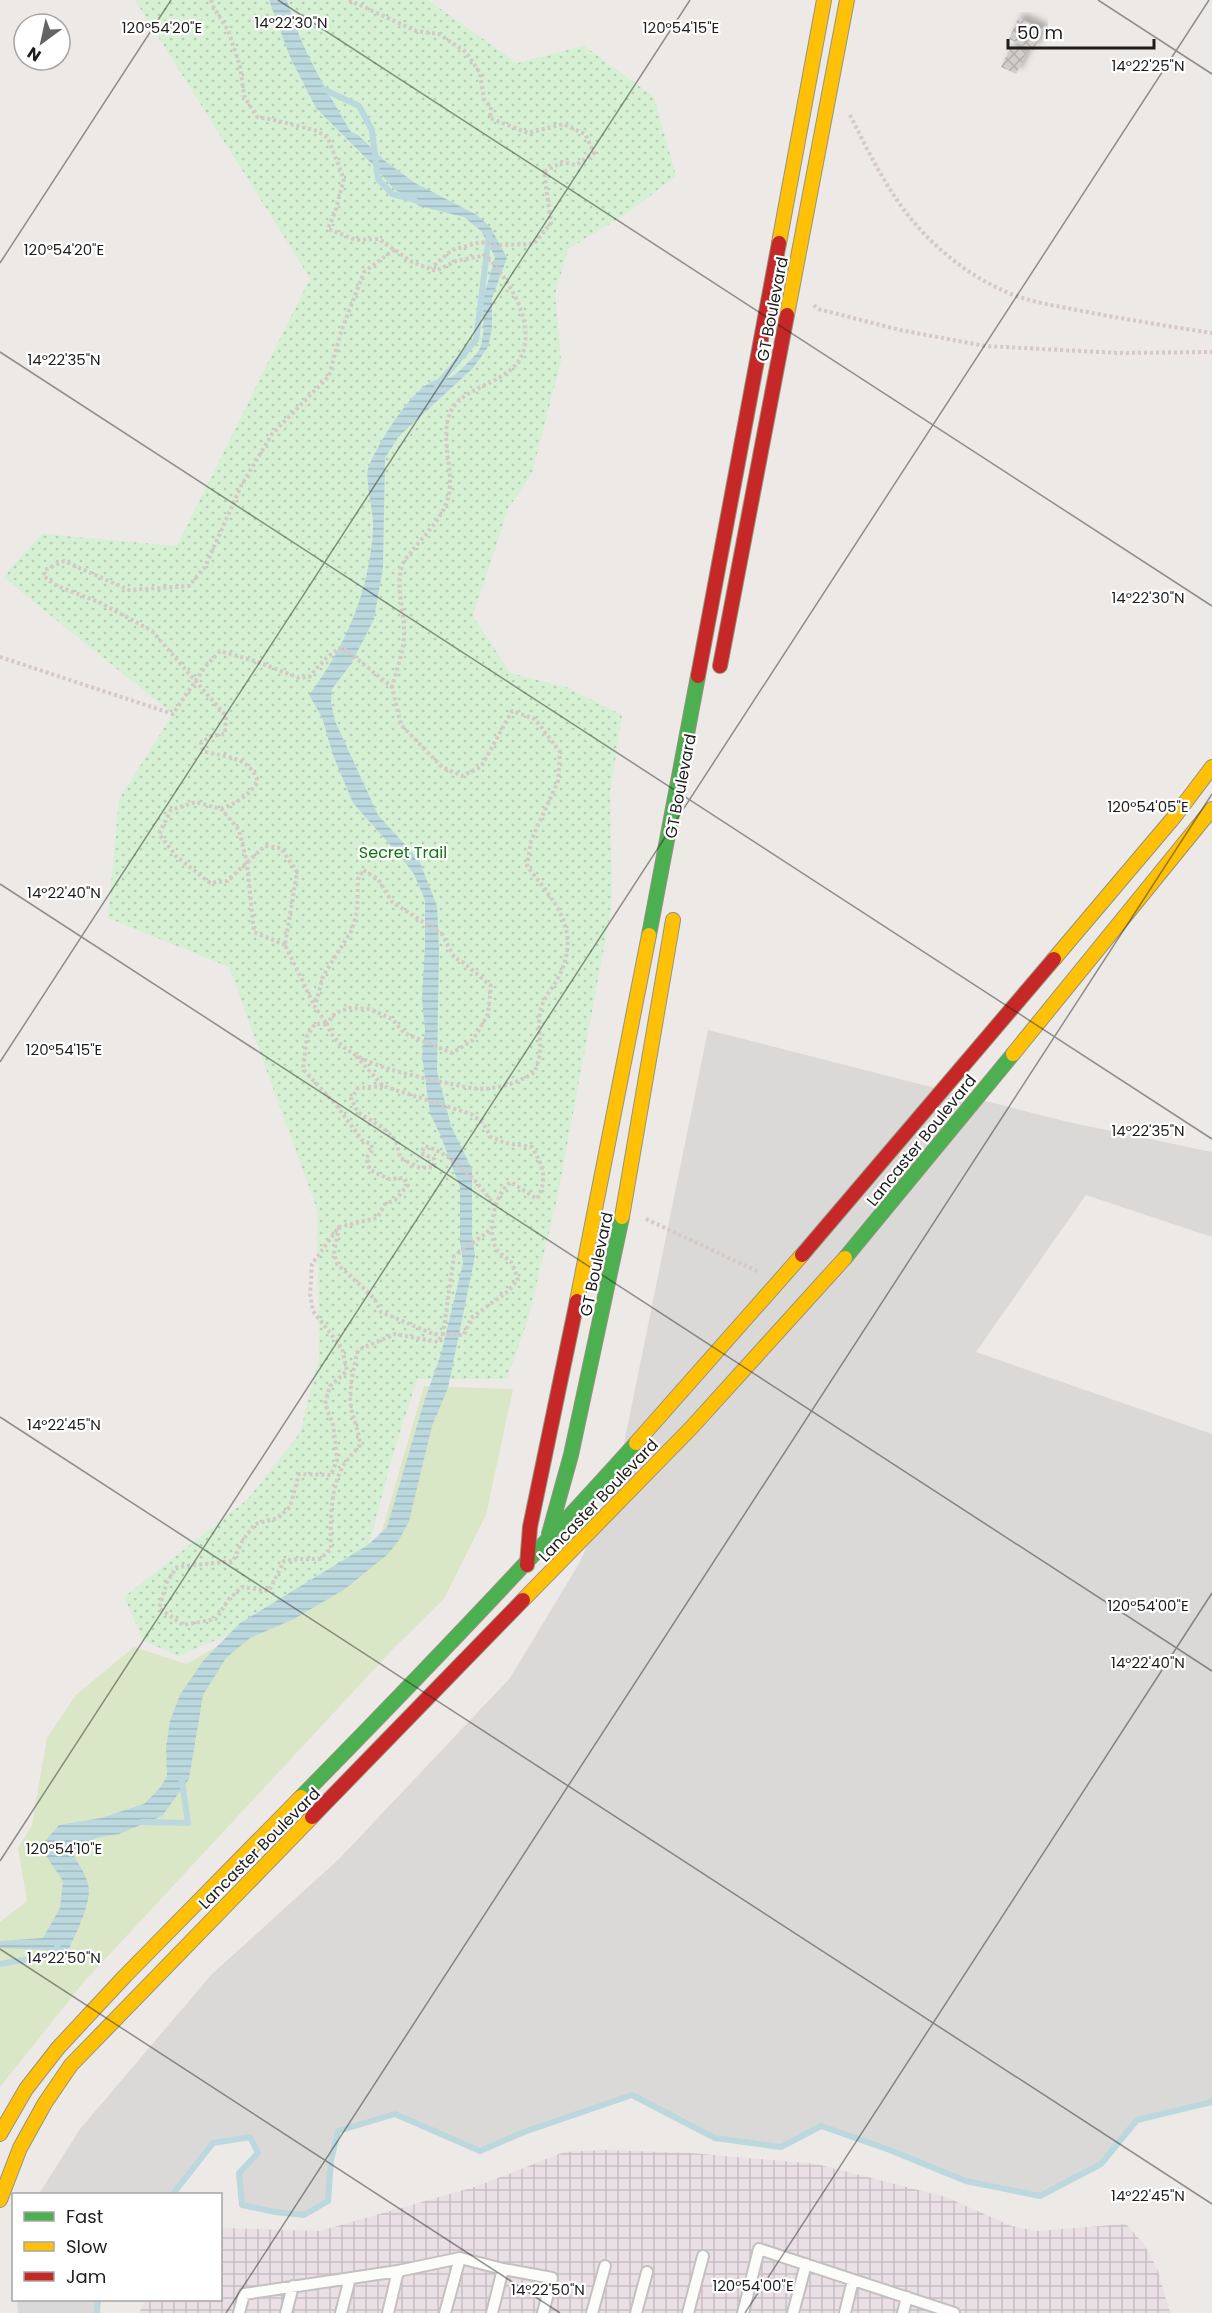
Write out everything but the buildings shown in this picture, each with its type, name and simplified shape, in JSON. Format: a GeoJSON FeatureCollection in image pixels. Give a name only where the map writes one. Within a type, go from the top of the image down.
{"type":"FeatureCollection","features":[{"type":"Feature","properties":{"kind":"main road","name":"GT Boulevard"},"geometry":{"type":"LineString","coordinates":[[528,1597],[527,1564],[530,1527],[548,1448],[643,969],[824,0]]}},
{"type":"Feature","properties":{"kind":"main road","name":"GT Boulevard"},"geometry":{"type":"LineString","coordinates":[[716,684],[847,0]]}},
{"type":"Feature","properties":{"kind":"main road","name":"Lancaster Boulevard"},"geometry":{"type":"LineString","coordinates":[[0,2134],[26,2089],[73,2032],[527,1564],[548,1537],[623,1457],[794,1265],[1175,816],[1212,767]]}},
{"type":"Feature","properties":{"kind":"main road","name":"Lancaster Boulevard"},"geometry":{"type":"LineString","coordinates":[[0,2200],[20,2148],[45,2103],[71,2065],[692,1427],[859,1243],[1212,809]]}},
{"type":"Feature","properties":{"kind":"main road","name":"GT Boulevard"},"geometry":{"type":"LineString","coordinates":[[546,1577],[548,1537],[571,1455],[628,1191],[675,908]]}},
{"type":"Feature","properties":{"kind":"lane"},"geometry":{"type":"LineString","coordinates":[[743,2313],[759,2249],[954,2313]]}},
{"type":"Feature","properties":{"kind":"lane"},"geometry":{"type":"LineString","coordinates":[[688,2313],[703,2256]]}},
{"type":"Feature","properties":{"kind":"lane"},"geometry":{"type":"LineString","coordinates":[[445,2313],[460,2258]]}},
{"type":"Feature","properties":{"kind":"lane"},"geometry":{"type":"LineString","coordinates":[[239,2313],[244,2294],[399,2271],[460,2258],[503,2270],[552,2278],[543,2313]]}},
{"type":"Feature","properties":{"kind":"lane"},"geometry":{"type":"LineString","coordinates":[[793,2313],[806,2264]]}},
{"type":"Feature","properties":{"kind":"lane"},"geometry":{"type":"LineString","coordinates":[[592,2313],[605,2265]]}},
{"type":"Feature","properties":{"kind":"lane"},"geometry":{"type":"LineString","coordinates":[[492,2313],[503,2270]]}},
{"type":"Feature","properties":{"kind":"lane"},"geometry":{"type":"LineString","coordinates":[[388,2313],[399,2271]]}},
{"type":"Feature","properties":{"kind":"lane"},"geometry":{"type":"LineString","coordinates":[[636,2313],[647,2271]]}},
{"type":"Feature","properties":{"kind":"lane"},"geometry":{"type":"LineString","coordinates":[[341,2313],[350,2278]]}},
{"type":"Feature","properties":{"kind":"lane"},"geometry":{"type":"LineString","coordinates":[[845,2313],[853,2280]]}},
{"type":"Feature","properties":{"kind":"lane"},"geometry":{"type":"LineString","coordinates":[[286,2313],[293,2286]]}},
{"type":"Feature","properties":{"kind":"lane"},"geometry":{"type":"LineString","coordinates":[[903,2313],[907,2297]]}},
{"type":"Feature","properties":{"kind":"path"},"geometry":{"type":"LineString","coordinates":[[212,0],[231,39],[240,66],[244,96],[257,117],[317,131],[328,138],[344,179],[328,229],[356,240],[379,239],[412,262],[436,270],[456,261],[486,255],[514,292],[525,325],[524,349],[517,363],[500,378],[468,395],[453,407],[446,431],[450,472],[449,495],[441,514],[402,565],[400,582],[405,636],[392,687],[401,725],[442,767],[462,776],[481,767],[512,711],[535,719],[560,752],[558,781],[531,841],[527,866],[551,896],[564,922],[569,948],[561,972],[541,1008],[540,1051],[535,1072],[523,1080],[491,1089],[475,1088],[373,1064],[355,1055]]}},
{"type":"Feature","properties":{"kind":"path"},"geometry":{"type":"LineString","coordinates":[[349,0],[416,31],[439,34],[466,52],[480,74],[484,100],[491,106],[490,118],[528,133],[563,124],[585,134],[594,153],[576,165],[562,162],[544,172],[550,223],[534,244],[495,245],[481,242],[452,250],[431,269]]}},
{"type":"Feature","properties":{"kind":"path"},"geometry":{"type":"LineString","coordinates":[[846,107],[877,168],[904,210],[937,246],[968,270],[1002,291],[1050,305],[1132,321],[1212,333]]}},
{"type":"Feature","properties":{"kind":"path"},"geometry":{"type":"LineString","coordinates":[[221,809],[233,804],[253,789],[258,781],[253,769],[235,757],[203,751],[201,743],[211,736],[225,734],[226,716],[152,631],[101,603],[57,586],[43,576],[45,570],[64,561],[129,590],[189,586],[205,567],[241,486],[272,434],[329,376],[341,332],[364,272],[395,249]]}},
{"type":"Feature","properties":{"kind":"path"},"geometry":{"type":"LineString","coordinates":[[811,303],[818,309],[900,330],[985,346],[1119,353],[1212,352]]}},
{"type":"Feature","properties":{"kind":"path"},"geometry":{"type":"LineString","coordinates":[[0,657],[173,714],[213,655],[220,651],[258,662],[299,678],[309,677],[327,657],[342,647],[392,687]]}},
{"type":"Feature","properties":{"kind":"path"},"geometry":{"type":"LineString","coordinates":[[285,945],[254,932],[247,863],[239,830],[221,809],[196,802],[171,810],[159,834],[176,856],[210,882],[227,881],[247,863],[265,846],[281,848],[297,872],[285,945],[315,1007],[327,1024],[330,1034],[355,1055],[383,1086]]}},
{"type":"Feature","properties":{"kind":"path"},"geometry":{"type":"LineString","coordinates":[[315,1007],[323,976],[352,930],[357,912],[358,879],[363,870],[378,879],[392,902],[436,928],[442,934],[454,957],[491,987],[488,1014],[473,1040],[453,1053],[404,1033],[392,1019],[370,1010],[349,1008],[334,1013],[327,1024]]}},
{"type":"Feature","properties":{"kind":"path"},"geometry":{"type":"LineString","coordinates":[[327,1024],[315,1024],[307,1036],[303,1069],[336,1105],[362,1140],[371,1144],[373,1150],[366,1158],[370,1170],[389,1179],[404,1178],[408,1185],[395,1200],[385,1204],[377,1218],[339,1227],[312,1264],[310,1294],[313,1311],[342,1348],[347,1371],[330,1386],[325,1404],[333,1425],[337,1461],[331,1475],[299,1474],[290,1508],[279,1518],[255,1524],[243,1540],[233,1561],[177,1568],[167,1582],[159,1608],[183,1625],[216,1619],[228,1599],[242,1587],[269,1591],[284,1561],[320,1559],[331,1549],[330,1522],[337,1482],[344,1465],[360,1445],[358,1425],[351,1410],[352,1376],[358,1350],[395,1334],[438,1342],[445,1334],[454,1256],[492,1229]]}},
{"type":"Feature","properties":{"kind":"path"},"geometry":{"type":"LineString","coordinates":[[339,1227],[334,1252],[337,1264],[374,1298],[381,1312],[433,1334],[464,1335],[471,1318],[507,1292],[518,1280],[510,1261],[497,1251],[492,1229],[494,1206],[502,1188],[511,1182],[537,1199],[544,1186],[542,1164],[532,1147],[505,1143],[491,1137],[483,1123],[471,1114],[383,1086],[358,1088],[351,1099],[358,1112],[396,1140],[400,1158],[420,1168],[434,1167],[434,1159],[421,1153],[425,1146],[436,1149],[484,1190],[494,1206]]}},
{"type":"Feature","properties":{"kind":"path"},"geometry":{"type":"LineString","coordinates":[[628,1191],[634,1208],[655,1224],[750,1268],[768,1273]]}},
{"type":"Feature","properties":{"kind":"shaded area"},"geometry":{"type":"Polygon","coordinates":[[[708,1030],[1068,1122],[1212,1152],[1212,1237],[1086,1195],[976,1352],[1212,1434],[1212,2102],[1137,2120],[1101,2164],[1040,2196],[966,2181],[887,2149],[821,2126],[781,2147],[715,2138],[632,2096],[524,2132],[480,2151],[395,2114],[339,2131],[331,2160],[328,2201],[304,2215],[242,2205],[239,2173],[258,2153],[250,2137],[213,2143],[174,2193],[40,2193],[80,2129],[212,1974],[340,1858],[510,1678],[580,1562],[618,1473],[708,1030]]]}},
{"type":"Feature","properties":{"kind":"shaded area"},"geometry":{"type":"Polygon","coordinates":[[[602,2150],[691,2153],[816,2164],[946,2197],[1011,2226],[1037,2231],[1126,2224],[1143,2243],[1157,2268],[1170,2313],[139,2313],[145,2301],[222,2301],[222,2228],[320,2231],[478,2186],[564,2152],[602,2150]]]}},
{"type":"Feature","properties":{"kind":"shaded area"},"geometry":{"type":"Polygon","coordinates":[[[17,2301],[98,2301],[97,2313],[18,2313],[17,2301]]]}},
{"type":"Feature","properties":{"kind":"green space","name":"Secret Trail"},"geometry":{"type":"Polygon","coordinates":[[[135,0],[428,0],[517,63],[584,46],[654,97],[676,176],[626,214],[568,249],[555,294],[561,361],[532,473],[508,509],[473,616],[510,673],[566,687],[622,715],[610,794],[612,904],[557,1199],[528,1319],[507,1379],[417,1379],[391,1461],[368,1549],[322,1581],[225,1636],[179,1656],[144,1641],[124,1597],[248,1499],[300,1433],[319,1358],[317,1209],[229,967],[108,918],[119,799],[173,714],[3,577],[42,534],[177,546],[310,278],[135,0]]]}},
{"type":"Feature","properties":{"kind":"green space"},"geometry":{"type":"Polygon","coordinates":[[[424,1386],[513,1389],[486,1515],[444,1599],[391,1651],[83,1983],[0,2087],[0,1922],[27,1901],[18,1848],[32,1825],[47,1738],[76,1695],[134,1647],[186,1664],[293,1604],[378,1545],[424,1386]]]}},
{"type":"Feature","properties":{"kind":"water"},"geometry":{"type":"Polygon","coordinates":[[[269,0],[287,0],[306,52],[351,132],[358,135],[385,161],[415,183],[477,215],[491,228],[507,258],[492,298],[492,328],[488,347],[473,368],[399,436],[385,458],[383,567],[374,619],[351,664],[332,689],[331,703],[335,721],[378,815],[419,860],[437,906],[439,950],[437,1071],[451,1126],[472,1169],[472,1234],[475,1256],[448,1388],[432,1426],[409,1521],[399,1540],[388,1554],[345,1589],[294,1619],[250,1638],[226,1658],[203,1695],[189,1779],[162,1816],[119,1834],[96,1838],[71,1851],[85,1875],[89,1891],[82,1918],[68,1951],[0,1948],[0,1941],[43,1938],[60,1908],[63,1881],[40,1847],[59,1825],[101,1818],[144,1804],[160,1788],[167,1776],[166,1748],[170,1721],[180,1695],[203,1661],[240,1623],[368,1545],[387,1527],[424,1402],[441,1354],[463,1263],[460,1242],[460,1187],[430,1114],[422,1056],[425,1030],[422,998],[425,900],[414,874],[353,803],[333,755],[322,717],[309,695],[345,637],[367,573],[373,528],[367,474],[372,459],[394,421],[413,397],[431,382],[453,376],[479,350],[483,338],[484,296],[495,257],[481,231],[464,217],[419,206],[394,189],[316,108],[290,57],[269,0]]]}},
{"type":"Feature","properties":{"kind":"waterway"},"geometry":{"type":"LineString","coordinates":[[323,89],[359,106],[372,130],[378,179],[392,194],[415,200]]}},
{"type":"Feature","properties":{"kind":"waterway"},"geometry":{"type":"LineString","coordinates":[[437,385],[476,340],[489,236]]}},
{"type":"Feature","properties":{"kind":"waterway"},"geometry":{"type":"LineString","coordinates":[[142,1822],[188,1823],[182,1781]]}},
{"type":"Feature","properties":{"kind":"waterway"},"geometry":{"type":"LineString","coordinates":[[0,1964],[54,1955],[58,1945]]}},
{"type":"Feature","properties":{"kind":"waterway"},"geometry":{"type":"LineString","coordinates":[[174,2193],[213,2143],[250,2137],[258,2153],[239,2173],[242,2205],[304,2215],[328,2201],[331,2160],[338,2131],[395,2114],[480,2151],[524,2132],[632,2095],[715,2138],[781,2147],[821,2126],[887,2149],[966,2181],[1040,2196],[1101,2164],[1137,2120],[1212,2102]]}},
{"type":"Feature","properties":{"kind":"waterway"},"geometry":{"type":"LineString","coordinates":[[97,2313],[98,2301]]}},
{"type":"Feature","properties":{"kind":"traffic: fast"},"geometry":{"type":"LineString","coordinates":[[649,935],[698,676]]}},
{"type":"Feature","properties":{"kind":"traffic: fast"},"geometry":{"type":"LineString","coordinates":[[845,1258],[1013,1054]]}},
{"type":"Feature","properties":{"kind":"traffic: fast"},"geometry":{"type":"LineString","coordinates":[[549,1534],[571,1455],[622,1217]]}},
{"type":"Feature","properties":{"kind":"traffic: fast"},"geometry":{"type":"LineString","coordinates":[[301,1797],[470,1622],[636,1443]]}},
{"type":"Feature","properties":{"kind":"traffic: slow"},"geometry":{"type":"LineString","coordinates":[[779,243],[824,0]]}},
{"type":"Feature","properties":{"kind":"traffic: slow"},"geometry":{"type":"LineString","coordinates":[[787,315],[847,0]]}},
{"type":"Feature","properties":{"kind":"traffic: slow"},"geometry":{"type":"LineString","coordinates":[[1054,959],[1175,816],[1212,767]]}},
{"type":"Feature","properties":{"kind":"traffic: slow"},"geometry":{"type":"LineString","coordinates":[[1013,1054],[1212,809]]}},
{"type":"Feature","properties":{"kind":"traffic: slow"},"geometry":{"type":"LineString","coordinates":[[622,1217],[673,920]]}},
{"type":"Feature","properties":{"kind":"traffic: slow"},"geometry":{"type":"LineString","coordinates":[[577,1301],[649,935]]}},
{"type":"Feature","properties":{"kind":"traffic: slow"},"geometry":{"type":"LineString","coordinates":[[636,1443],[802,1255]]}},
{"type":"Feature","properties":{"kind":"traffic: slow"},"geometry":{"type":"LineString","coordinates":[[523,1600],[692,1427],[845,1258]]}},
{"type":"Feature","properties":{"kind":"traffic: slow"},"geometry":{"type":"LineString","coordinates":[[0,2134],[26,2089],[58,2048],[125,1976],[301,1797]]}},
{"type":"Feature","properties":{"kind":"traffic: slow"},"geometry":{"type":"LineString","coordinates":[[0,2200],[20,2148],[45,2103],[71,2065],[312,1817]]}},
{"type":"Feature","properties":{"kind":"traffic: jam"},"geometry":{"type":"LineString","coordinates":[[698,676],[779,243]]}},
{"type":"Feature","properties":{"kind":"traffic: jam"},"geometry":{"type":"LineString","coordinates":[[720,666],[787,315]]}},
{"type":"Feature","properties":{"kind":"traffic: jam"},"geometry":{"type":"LineString","coordinates":[[802,1255],[1054,959]]}},
{"type":"Feature","properties":{"kind":"traffic: jam"},"geometry":{"type":"LineString","coordinates":[[527,1565],[530,1527],[577,1301]]}},
{"type":"Feature","properties":{"kind":"traffic: jam"},"geometry":{"type":"LineString","coordinates":[[312,1817],[523,1600]]}}]}
